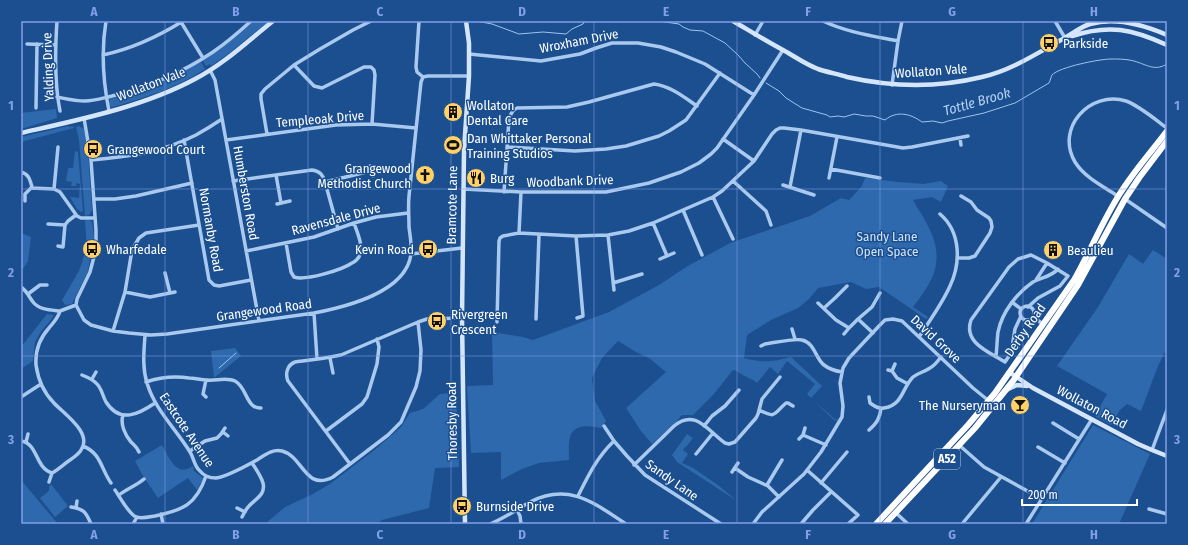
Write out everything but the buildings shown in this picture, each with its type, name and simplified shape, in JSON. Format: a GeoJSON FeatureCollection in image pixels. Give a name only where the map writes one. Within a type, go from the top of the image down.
{"type":"FeatureCollection","features":[{"type":"Feature","properties":{"kind":"highway","name":"Derby Road"},"geometry":{"type":"LineString","coordinates":[[876,524],[964,430],[989,401],[1074,280],[1118,196],[1167,130]]}},
{"type":"Feature","properties":{"kind":"highway","name":"Derby Road"},"geometry":{"type":"LineString","coordinates":[[885,524],[986,416],[1006,391],[1078,285],[1125,199],[1167,141]]}},
{"type":"Feature","properties":{"kind":"street","name":"Yalding Drive"},"geometry":{"type":"LineString","coordinates":[[57,21],[57,97],[60,112]]}},
{"type":"Feature","properties":{"kind":"street"},"geometry":{"type":"LineString","coordinates":[[106,21],[103,55],[106,97],[109,111]]}},
{"type":"Feature","properties":{"kind":"street","name":"Wollaton Vale"},"geometry":{"type":"LineString","coordinates":[[57,97],[86,101],[135,90],[153,84],[204,58],[251,21]]}},
{"type":"Feature","properties":{"kind":"street","name":"Wollaton Vale"},"geometry":{"type":"LineString","coordinates":[[21,133],[109,111],[169,91],[196,78],[228,58],[274,21]]}},
{"type":"Feature","properties":{"kind":"street"},"geometry":{"type":"LineString","coordinates":[[267,134],[261,99],[261,94],[265,89],[294,65],[331,42],[372,21]]}},
{"type":"Feature","properties":{"kind":"street"},"geometry":{"type":"LineString","coordinates":[[418,21],[416,70],[423,77],[468,76]]}},
{"type":"Feature","properties":{"kind":"street","name":"Bramcote Lane"},"geometry":{"type":"LineString","coordinates":[[462,318],[463,189],[469,43],[466,21]]}},
{"type":"Feature","properties":{"kind":"street","name":"Wollaton Vale"},"geometry":{"type":"LineString","coordinates":[[733,21],[755,35],[816,68],[860,80],[892,85],[940,84],[983,77],[1001,71],[1065,38],[1081,28],[1099,22],[1109,21],[1132,24],[1167,35]]}},
{"type":"Feature","properties":{"kind":"street"},"geometry":{"type":"LineString","coordinates":[[755,35],[763,21]]}},
{"type":"Feature","properties":{"kind":"street"},"geometry":{"type":"LineString","coordinates":[[823,21],[850,30],[898,41]]}},
{"type":"Feature","properties":{"kind":"street"},"geometry":{"type":"LineString","coordinates":[[892,85],[902,21]]}},
{"type":"Feature","properties":{"kind":"street"},"geometry":{"type":"LineString","coordinates":[[1054,21],[1065,38]]}},
{"type":"Feature","properties":{"kind":"street"},"geometry":{"type":"LineString","coordinates":[[103,55],[143,42],[182,22],[204,58]]}},
{"type":"Feature","properties":{"kind":"street"},"geometry":{"type":"LineString","coordinates":[[1131,32],[1132,24]]}},
{"type":"Feature","properties":{"kind":"street","name":"Wollaton Vale"},"geometry":{"type":"LineString","coordinates":[[1065,38],[1105,29],[1131,32],[1154,39],[1167,45]]}},
{"type":"Feature","properties":{"kind":"street","name":"Wroxham Drive"},"geometry":{"type":"LineString","coordinates":[[468,54],[541,61],[580,54],[612,43],[638,43],[661,47],[706,64],[754,95]]}},
{"type":"Feature","properties":{"kind":"street"},"geometry":{"type":"LineString","coordinates":[[27,44],[56,45]]}},
{"type":"Feature","properties":{"kind":"street"},"geometry":{"type":"LineString","coordinates":[[36,108],[37,44]]}},
{"type":"Feature","properties":{"kind":"street","name":"Woodbank Drive"},"geometry":{"type":"LineString","coordinates":[[463,189],[504,192],[606,192],[649,184],[680,172],[699,163],[711,154],[754,95],[783,50]]}},
{"type":"Feature","properties":{"kind":"street"},"geometry":{"type":"LineString","coordinates":[[294,65],[314,86],[322,88],[364,67],[374,70],[372,124]]}},
{"type":"Feature","properties":{"kind":"street","name":"Humberston Road"},"geometry":{"type":"LineString","coordinates":[[210,70],[215,80],[259,321]]}},
{"type":"Feature","properties":{"kind":"street"},"geometry":{"type":"LineString","coordinates":[[507,147],[575,151],[606,149],[626,146],[658,136],[686,120],[720,73]]}},
{"type":"Feature","properties":{"kind":"street","name":"Grangewood Road"},"geometry":{"type":"LineString","coordinates":[[76,305],[86,322],[91,325],[113,331],[145,335],[167,334],[333,310],[372,296],[394,283],[408,264],[411,254],[408,213],[409,186],[421,82],[423,77]]}},
{"type":"Feature","properties":{"kind":"street"},"geometry":{"type":"LineString","coordinates":[[504,192],[509,119],[511,114],[517,108],[567,107],[654,84],[668,87],[697,106]]}},
{"type":"Feature","properties":{"kind":"street"},"geometry":{"type":"LineString","coordinates":[[1118,196],[1089,177],[1074,161],[1070,142],[1071,133],[1076,119],[1083,110],[1091,104],[1103,100],[1125,101],[1133,104],[1167,130]]}},
{"type":"Feature","properties":{"kind":"street"},"geometry":{"type":"LineString","coordinates":[[21,287],[40,308],[60,310],[76,305],[77,299],[90,272],[96,248],[96,230],[91,160],[84,118]]}},
{"type":"Feature","properties":{"kind":"street"},"geometry":{"type":"LineString","coordinates":[[91,160],[120,158],[144,154],[196,135],[222,119]]}},
{"type":"Feature","properties":{"kind":"street","name":"Templeoak Drive"},"geometry":{"type":"LineString","coordinates":[[226,140],[336,125],[372,124],[416,128]]}},
{"type":"Feature","properties":{"kind":"street"},"geometry":{"type":"LineString","coordinates":[[498,322],[499,246],[500,238],[503,236],[519,233],[539,235],[608,236],[653,223],[713,197],[722,191],[754,160],[772,134],[780,128],[801,130],[837,137],[871,140],[903,148],[968,136]]}},
{"type":"Feature","properties":{"kind":"street"},"geometry":{"type":"LineString","coordinates":[[790,187],[801,130]]}},
{"type":"Feature","properties":{"kind":"street"},"geometry":{"type":"LineString","coordinates":[[830,178],[837,137]]}},
{"type":"Feature","properties":{"kind":"street"},"geometry":{"type":"LineString","coordinates":[[960,138],[962,145]]}},
{"type":"Feature","properties":{"kind":"street"},"geometry":{"type":"LineString","coordinates":[[723,139],[754,160]]}},
{"type":"Feature","properties":{"kind":"street","name":"Normanby Road"},"geometry":{"type":"LineString","coordinates":[[184,140],[210,281],[214,285],[219,286],[251,280]]}},
{"type":"Feature","properties":{"kind":"street"},"geometry":{"type":"LineString","coordinates":[[54,189],[58,147]]}},
{"type":"Feature","properties":{"kind":"street"},"geometry":{"type":"LineString","coordinates":[[370,166],[373,176]]}},
{"type":"Feature","properties":{"kind":"street"},"geometry":{"type":"LineString","coordinates":[[831,169],[880,178]]}},
{"type":"Feature","properties":{"kind":"street"},"geometry":{"type":"LineString","coordinates":[[233,181],[315,170],[321,174],[325,182],[338,229]]}},
{"type":"Feature","properties":{"kind":"street"},"geometry":{"type":"LineString","coordinates":[[325,182],[371,170]]}},
{"type":"Feature","properties":{"kind":"street"},"geometry":{"type":"LineString","coordinates":[[21,172],[28,176],[32,187]]}},
{"type":"Feature","properties":{"kind":"street"},"geometry":{"type":"LineString","coordinates":[[276,175],[279,203],[290,201]]}},
{"type":"Feature","properties":{"kind":"street"},"geometry":{"type":"LineString","coordinates":[[862,180],[863,175]]}},
{"type":"Feature","properties":{"kind":"street"},"geometry":{"type":"LineString","coordinates":[[734,181],[766,211],[771,225]]}},
{"type":"Feature","properties":{"kind":"street"},"geometry":{"type":"LineString","coordinates":[[94,200],[130,197],[192,183]]}},
{"type":"Feature","properties":{"kind":"street"},"geometry":{"type":"LineString","coordinates":[[783,185],[814,195]]}},
{"type":"Feature","properties":{"kind":"street"},"geometry":{"type":"LineString","coordinates":[[25,201],[23,193],[32,187],[54,189],[62,194],[76,215],[81,218],[95,218]]}},
{"type":"Feature","properties":{"kind":"street"},"geometry":{"type":"LineString","coordinates":[[519,233],[521,192]]}},
{"type":"Feature","properties":{"kind":"street"},"geometry":{"type":"LineString","coordinates":[[957,258],[974,257],[990,233],[992,227],[989,218],[976,210],[971,202],[961,196]]}},
{"type":"Feature","properties":{"kind":"street"},"geometry":{"type":"LineString","coordinates":[[713,197],[733,239]]}},
{"type":"Feature","properties":{"kind":"street"},"geometry":{"type":"LineString","coordinates":[[1125,199],[1167,228]]}},
{"type":"Feature","properties":{"kind":"street"},"geometry":{"type":"LineString","coordinates":[[683,210],[702,255]]}},
{"type":"Feature","properties":{"kind":"street","name":"Ravensdale Drive"},"geometry":{"type":"LineString","coordinates":[[246,251],[314,237],[354,223],[381,216],[408,213]]}},
{"type":"Feature","properties":{"kind":"street"},"geometry":{"type":"LineString","coordinates":[[979,218],[982,214]]}},
{"type":"Feature","properties":{"kind":"street"},"geometry":{"type":"LineString","coordinates":[[58,246],[63,247],[65,225],[76,215]]}},
{"type":"Feature","properties":{"kind":"street"},"geometry":{"type":"LineString","coordinates":[[919,337],[950,287],[955,274],[957,245],[954,234],[946,220],[939,215]]}},
{"type":"Feature","properties":{"kind":"street"},"geometry":{"type":"LineString","coordinates":[[286,243],[291,272],[294,277],[300,278],[320,275],[350,264],[356,261],[359,257],[361,248],[354,223]]}},
{"type":"Feature","properties":{"kind":"street"},"geometry":{"type":"LineString","coordinates":[[653,223],[667,256]]}},
{"type":"Feature","properties":{"kind":"street"},"geometry":{"type":"LineString","coordinates":[[48,224],[65,225]]}},
{"type":"Feature","properties":{"kind":"street"},"geometry":{"type":"LineString","coordinates":[[113,331],[125,292],[132,250],[139,238],[146,233],[199,225]]}},
{"type":"Feature","properties":{"kind":"street"},"geometry":{"type":"LineString","coordinates":[[536,319],[539,235]]}},
{"type":"Feature","properties":{"kind":"street"},"geometry":{"type":"LineString","coordinates":[[576,236],[582,316],[577,318]]}},
{"type":"Feature","properties":{"kind":"street"},"geometry":{"type":"LineString","coordinates":[[608,236],[614,290]]}},
{"type":"Feature","properties":{"kind":"street"},"geometry":{"type":"LineString","coordinates":[[411,254],[462,248]]}},
{"type":"Feature","properties":{"kind":"street"},"geometry":{"type":"LineString","coordinates":[[660,259],[674,253]]}},
{"type":"Feature","properties":{"kind":"street"},"geometry":{"type":"LineString","coordinates":[[1013,366],[973,341],[969,330],[970,322],[973,316],[1009,266],[1023,257],[1031,255],[1058,269],[1074,280]]}},
{"type":"Feature","properties":{"kind":"street"},"geometry":{"type":"LineString","coordinates":[[1036,281],[1047,263]]}},
{"type":"Feature","properties":{"kind":"street"},"geometry":{"type":"LineString","coordinates":[[996,356],[999,330],[1005,313],[1012,302],[1025,289],[1036,281],[1051,275],[1058,269]]}},
{"type":"Feature","properties":{"kind":"street"},"geometry":{"type":"LineString","coordinates":[[636,270],[637,276]]}},
{"type":"Feature","properties":{"kind":"street"},"geometry":{"type":"LineString","coordinates":[[165,273],[170,293]]}},
{"type":"Feature","properties":{"kind":"street"},"geometry":{"type":"LineString","coordinates":[[613,283],[642,274]]}},
{"type":"Feature","properties":{"kind":"street"},"geometry":{"type":"LineString","coordinates":[[1021,309],[1023,307],[1028,307],[1038,298],[1060,286],[1068,276]]}},
{"type":"Feature","properties":{"kind":"street"},"geometry":{"type":"LineString","coordinates":[[166,278],[171,277]]}},
{"type":"Feature","properties":{"kind":"street"},"geometry":{"type":"LineString","coordinates":[[28,294],[40,285],[47,285]]}},
{"type":"Feature","properties":{"kind":"street"},"geometry":{"type":"LineString","coordinates":[[824,308],[844,287]]}},
{"type":"Feature","properties":{"kind":"street"},"geometry":{"type":"LineString","coordinates":[[125,292],[150,297],[175,292]]}},
{"type":"Feature","properties":{"kind":"street"},"geometry":{"type":"LineString","coordinates":[[844,334],[872,307],[879,295],[882,300]]}},
{"type":"Feature","properties":{"kind":"street"},"geometry":{"type":"LineString","coordinates":[[498,302],[504,302]]}},
{"type":"Feature","properties":{"kind":"street"},"geometry":{"type":"LineString","coordinates":[[1012,302],[1021,309]]}},
{"type":"Feature","properties":{"kind":"street"},"geometry":{"type":"LineString","coordinates":[[818,303],[836,320],[849,328]]}},
{"type":"Feature","properties":{"kind":"street"},"geometry":{"type":"LineString","coordinates":[[536,304],[542,305]]}},
{"type":"Feature","properties":{"kind":"street"},"geometry":{"type":"LineString","coordinates":[[1028,307],[1033,311],[1033,317]]}},
{"type":"Feature","properties":{"kind":"street"},"geometry":{"type":"LineString","coordinates":[[1005,362],[1011,353],[1015,329],[1021,316],[1021,309]]}},
{"type":"Feature","properties":{"kind":"street"},"geometry":{"type":"LineString","coordinates":[[48,482],[52,472],[79,453],[83,446],[83,438],[79,430],[70,417],[53,403],[41,384],[36,366],[37,348],[43,335],[56,321],[60,310]]}},
{"type":"Feature","properties":{"kind":"street"},"geometry":{"type":"LineString","coordinates":[[314,313],[317,359]]}},
{"type":"Feature","properties":{"kind":"street"},"geometry":{"type":"LineString","coordinates":[[1021,316],[1029,320],[1033,317]]}},
{"type":"Feature","properties":{"kind":"street"},"geometry":{"type":"LineString","coordinates":[[1033,317],[1043,324]]}},
{"type":"Feature","properties":{"kind":"street"},"geometry":{"type":"LineString","coordinates":[[418,322],[421,350],[420,371],[414,392],[401,422],[388,435],[350,464],[288,381],[288,369],[294,363],[330,358],[352,350],[418,322],[427,319],[462,318]]}},
{"type":"Feature","properties":{"kind":"street","name":"Thoresby Road"},"geometry":{"type":"LineString","coordinates":[[462,318],[465,524]]}},
{"type":"Feature","properties":{"kind":"street"},"geometry":{"type":"LineString","coordinates":[[858,319],[872,333]]}},
{"type":"Feature","properties":{"kind":"street","name":"David Grove"},"geometry":{"type":"LineString","coordinates":[[753,524],[760,514],[807,470],[826,445],[838,425],[843,413],[840,383],[842,372],[846,363],[882,322],[887,319],[902,321],[973,388],[989,401]]}},
{"type":"Feature","properties":{"kind":"street"},"geometry":{"type":"LineString","coordinates":[[792,329],[794,339]]}},
{"type":"Feature","properties":{"kind":"street","name":"Eastcote Avenue"},"geometry":{"type":"LineString","coordinates":[[145,335],[144,361],[146,382],[155,403],[190,451],[196,467],[206,476],[210,478],[220,477],[252,463],[270,452],[275,451],[282,451],[291,455],[308,475],[313,479],[320,481],[329,479],[350,464]]}},
{"type":"Feature","properties":{"kind":"street"},"geometry":{"type":"LineString","coordinates":[[326,431],[362,404],[367,397],[377,364],[379,347],[377,339]]}},
{"type":"Feature","properties":{"kind":"street"},"geometry":{"type":"LineString","coordinates":[[763,343],[801,339],[808,342],[825,366],[832,370],[842,372]]}},
{"type":"Feature","properties":{"kind":"street"},"geometry":{"type":"LineString","coordinates":[[869,397],[870,403],[881,408],[897,403],[908,384],[916,375],[933,366],[941,357]]}},
{"type":"Feature","properties":{"kind":"street"},"geometry":{"type":"LineString","coordinates":[[330,358],[333,373]]}},
{"type":"Feature","properties":{"kind":"street"},"geometry":{"type":"LineString","coordinates":[[895,364],[890,371],[897,378],[908,384]]}},
{"type":"Feature","properties":{"kind":"street"},"geometry":{"type":"LineString","coordinates":[[92,380],[96,372]]}},
{"type":"Feature","properties":{"kind":"street","name":"Wollaton Road"},"geometry":{"type":"LineString","coordinates":[[1010,372],[1033,388],[1152,450],[1167,456]]}},
{"type":"Feature","properties":{"kind":"street"},"geometry":{"type":"LineString","coordinates":[[82,374],[92,380],[101,389],[111,408],[123,415],[136,414],[155,403]]}},
{"type":"Feature","properties":{"kind":"street"},"geometry":{"type":"LineString","coordinates":[[146,382],[164,377],[184,377],[206,380],[225,379],[235,381],[243,389],[252,405],[259,408],[256,413]]}},
{"type":"Feature","properties":{"kind":"street"},"geometry":{"type":"LineString","coordinates":[[634,465],[679,421],[687,419],[692,419],[699,422],[725,443],[729,444],[735,442],[754,420],[762,399],[780,378]]}},
{"type":"Feature","properties":{"kind":"street"},"geometry":{"type":"LineString","coordinates":[[203,396],[206,380]]}},
{"type":"Feature","properties":{"kind":"street"},"geometry":{"type":"LineString","coordinates":[[21,397],[41,384]]}},
{"type":"Feature","properties":{"kind":"street"},"geometry":{"type":"LineString","coordinates":[[1006,391],[1019,384],[1033,388]]}},
{"type":"Feature","properties":{"kind":"street"},"geometry":{"type":"LineString","coordinates":[[704,426],[712,416],[725,406],[738,390]]}},
{"type":"Feature","properties":{"kind":"street"},"geometry":{"type":"LineString","coordinates":[[759,410],[773,415],[777,413],[786,403],[793,406]]}},
{"type":"Feature","properties":{"kind":"street"},"geometry":{"type":"LineString","coordinates":[[866,406],[870,403]]}},
{"type":"Feature","properties":{"kind":"street"},"geometry":{"type":"LineString","coordinates":[[869,430],[879,419],[881,408]]}},
{"type":"Feature","properties":{"kind":"street"},"geometry":{"type":"LineString","coordinates":[[1152,450],[1167,410]]}},
{"type":"Feature","properties":{"kind":"street"},"geometry":{"type":"LineString","coordinates":[[123,415],[122,426],[128,437],[138,450],[142,447]]}},
{"type":"Feature","properties":{"kind":"street"},"geometry":{"type":"LineString","coordinates":[[1026,524],[1092,419]]}},
{"type":"Feature","properties":{"kind":"street"},"geometry":{"type":"LineString","coordinates":[[870,422],[874,426]]}},
{"type":"Feature","properties":{"kind":"street"},"geometry":{"type":"LineString","coordinates":[[1053,423],[1056,428],[1079,439]]}},
{"type":"Feature","properties":{"kind":"street","name":"Sandy Lane"},"geometry":{"type":"LineString","coordinates":[[604,426],[614,441],[634,465],[658,484],[721,524]]}},
{"type":"Feature","properties":{"kind":"street"},"geometry":{"type":"LineString","coordinates":[[190,451],[205,441],[216,438],[225,428]]}},
{"type":"Feature","properties":{"kind":"street"},"geometry":{"type":"LineString","coordinates":[[799,439],[803,435],[805,428]]}},
{"type":"Feature","properties":{"kind":"street"},"geometry":{"type":"LineString","coordinates":[[223,432],[228,436]]}},
{"type":"Feature","properties":{"kind":"street"},"geometry":{"type":"LineString","coordinates":[[696,454],[713,433]]}},
{"type":"Feature","properties":{"kind":"street"},"geometry":{"type":"LineString","coordinates":[[26,442],[28,434]]}},
{"type":"Feature","properties":{"kind":"street"},"geometry":{"type":"LineString","coordinates":[[803,435],[826,445]]}},
{"type":"Feature","properties":{"kind":"street"},"geometry":{"type":"LineString","coordinates":[[21,441],[26,442],[33,448],[41,464],[49,472],[52,472]]}},
{"type":"Feature","properties":{"kind":"street"},"geometry":{"type":"LineString","coordinates":[[578,496],[597,460],[614,441]]}},
{"type":"Feature","properties":{"kind":"street"},"geometry":{"type":"LineString","coordinates":[[959,445],[984,467],[1042,499]]}},
{"type":"Feature","properties":{"kind":"street"},"geometry":{"type":"LineString","coordinates":[[83,446],[91,450],[97,457],[111,484]]}},
{"type":"Feature","properties":{"kind":"street"},"geometry":{"type":"LineString","coordinates":[[1038,447],[1065,463]]}},
{"type":"Feature","properties":{"kind":"street"},"geometry":{"type":"LineString","coordinates":[[821,483],[847,452]]}},
{"type":"Feature","properties":{"kind":"street"},"geometry":{"type":"LineString","coordinates":[[767,485],[782,460]]}},
{"type":"Feature","properties":{"kind":"street"},"geometry":{"type":"LineString","coordinates":[[242,517],[247,508],[261,495],[264,490],[263,482],[252,463]]}},
{"type":"Feature","properties":{"kind":"street"},"geometry":{"type":"LineString","coordinates":[[732,472],[738,464]]}},
{"type":"Feature","properties":{"kind":"street"},"geometry":{"type":"LineString","coordinates":[[735,468],[748,477],[767,485],[779,497]]}},
{"type":"Feature","properties":{"kind":"street"},"geometry":{"type":"LineString","coordinates":[[807,470],[860,516],[848,524]]}},
{"type":"Feature","properties":{"kind":"street"},"geometry":{"type":"LineString","coordinates":[[108,479],[112,476]]}},
{"type":"Feature","properties":{"kind":"street"},"geometry":{"type":"LineString","coordinates":[[115,490],[132,514],[137,517],[145,518],[177,511],[190,503],[200,490],[206,476]]}},
{"type":"Feature","properties":{"kind":"street"},"geometry":{"type":"LineString","coordinates":[[962,524],[1001,477]]}},
{"type":"Feature","properties":{"kind":"street"},"geometry":{"type":"LineString","coordinates":[[119,495],[134,487],[144,479]]}},
{"type":"Feature","properties":{"kind":"street"},"geometry":{"type":"LineString","coordinates":[[264,490],[270,491]]}},
{"type":"Feature","properties":{"kind":"street"},"geometry":{"type":"LineString","coordinates":[[802,521],[831,492]]}},
{"type":"Feature","properties":{"kind":"street"},"geometry":{"type":"LineString","coordinates":[[490,524],[508,516],[538,498],[552,494],[566,494],[578,496],[603,508],[626,524]]}},
{"type":"Feature","properties":{"kind":"street"},"geometry":{"type":"LineString","coordinates":[[76,508],[77,501]]}},
{"type":"Feature","properties":{"kind":"street"},"geometry":{"type":"LineString","coordinates":[[71,507],[85,512],[92,524]]}},
{"type":"Feature","properties":{"kind":"street"},"geometry":{"type":"LineString","coordinates":[[237,508],[245,512]]}},
{"type":"Feature","properties":{"kind":"street"},"geometry":{"type":"LineString","coordinates":[[1148,509],[1167,514]]}},
{"type":"Feature","properties":{"kind":"street"},"geometry":{"type":"LineString","coordinates":[[517,510],[520,516],[521,524]]}},
{"type":"Feature","properties":{"kind":"street"},"geometry":{"type":"LineString","coordinates":[[896,513],[908,524]]}},
{"type":"Feature","properties":{"kind":"street"},"geometry":{"type":"LineString","coordinates":[[161,514],[163,524]]}},
{"type":"Feature","properties":{"kind":"street"},"geometry":{"type":"LineString","coordinates":[[133,524],[137,517]]}},
{"type":"Feature","properties":{"kind":"green space"},"geometry":{"type":"Polygon","coordinates":[[[254,21],[269,21],[228,54],[211,66],[210,64],[206,66],[203,61],[219,50],[254,21]]]}},
{"type":"Feature","properties":{"kind":"green space"},"geometry":{"type":"Polygon","coordinates":[[[201,62],[205,69],[183,82],[149,96],[113,107],[109,104],[110,99],[157,83],[201,62]]]}},
{"type":"Feature","properties":{"kind":"green space"},"geometry":{"type":"Polygon","coordinates":[[[56,109],[57,118],[21,129],[21,113],[56,109]]]}},
{"type":"Feature","properties":{"kind":"green space"},"geometry":{"type":"Polygon","coordinates":[[[73,126],[74,128],[21,142],[21,137],[73,126]]]}},
{"type":"Feature","properties":{"kind":"green space"},"geometry":{"type":"Polygon","coordinates":[[[79,126],[84,129],[88,152],[92,210],[89,215],[85,216],[79,140],[76,127],[79,126]]]}},
{"type":"Feature","properties":{"kind":"green space"},"geometry":{"type":"Polygon","coordinates":[[[75,151],[78,152],[83,211],[81,212],[77,209],[70,197],[79,198],[80,184],[76,183],[76,186],[71,186],[72,182],[66,181],[68,168],[73,168],[75,151]]]}},
{"type":"Feature","properties":{"kind":"green space","name":"Sandy Lane Open Space"},"geometry":{"type":"Polygon","coordinates":[[[866,178],[923,184],[941,181],[948,186],[941,202],[932,197],[913,200],[933,237],[937,256],[936,267],[932,278],[913,307],[928,317],[926,319],[879,287],[866,289],[851,282],[818,288],[809,299],[798,308],[771,320],[747,335],[744,358],[756,361],[768,361],[791,357],[822,386],[811,398],[807,394],[815,384],[787,361],[778,374],[770,367],[757,383],[733,370],[713,395],[693,415],[682,415],[652,444],[641,431],[626,408],[666,372],[649,358],[618,341],[602,358],[592,378],[595,401],[606,421],[601,428],[583,426],[575,429],[570,437],[569,460],[539,463],[522,469],[501,480],[501,452],[471,453],[467,386],[493,385],[492,332],[533,340],[609,312],[659,285],[686,267],[730,243],[810,216],[841,198],[849,200],[862,186],[866,178]]]}},
{"type":"Feature","properties":{"kind":"green space"},"geometry":{"type":"Polygon","coordinates":[[[85,220],[92,222],[94,237],[92,250],[87,251],[85,220]]]}},
{"type":"Feature","properties":{"kind":"green space"},"geometry":{"type":"Polygon","coordinates":[[[21,233],[31,237],[28,261],[23,269],[21,269],[21,233]]]}},
{"type":"Feature","properties":{"kind":"green space"},"geometry":{"type":"Polygon","coordinates":[[[1153,250],[1167,259],[1167,348],[1158,366],[1141,411],[1127,404],[1120,410],[1111,425],[1095,416],[1107,394],[1057,366],[1098,307],[1129,254],[1143,264],[1153,250]]]}},
{"type":"Feature","properties":{"kind":"green space"},"geometry":{"type":"Polygon","coordinates":[[[85,253],[91,253],[88,271],[72,304],[65,305],[62,300],[79,271],[85,253]]]}},
{"type":"Feature","properties":{"kind":"green space"},"geometry":{"type":"Polygon","coordinates":[[[47,314],[53,315],[53,317],[40,333],[35,342],[33,361],[21,369],[21,347],[47,314]]]}},
{"type":"Feature","properties":{"kind":"green space"},"geometry":{"type":"Polygon","coordinates":[[[235,348],[241,356],[214,377],[211,351],[235,348]]]}},
{"type":"Feature","properties":{"kind":"green space"},"geometry":{"type":"Polygon","coordinates":[[[456,392],[459,467],[435,468],[429,508],[382,520],[377,524],[265,524],[285,507],[330,484],[377,448],[401,427],[410,413],[423,409],[440,394],[456,392]]]}},
{"type":"Feature","properties":{"kind":"green space"},"geometry":{"type":"Polygon","coordinates":[[[812,399],[836,420],[838,417],[837,421],[834,420],[812,399]]]}},
{"type":"Feature","properties":{"kind":"green space"},"geometry":{"type":"Polygon","coordinates":[[[1093,425],[1150,454],[1119,524],[1032,524],[1093,425]]]}},
{"type":"Feature","properties":{"kind":"green space"},"geometry":{"type":"Polygon","coordinates":[[[687,434],[693,438],[683,450],[688,454],[682,463],[693,468],[718,485],[737,501],[677,462],[672,455],[687,434]]]}},
{"type":"Feature","properties":{"kind":"green space"},"geometry":{"type":"Polygon","coordinates":[[[162,445],[170,460],[178,468],[187,469],[193,466],[194,471],[203,478],[197,490],[188,478],[158,498],[135,461],[162,445]]]}},
{"type":"Feature","properties":{"kind":"green space"},"geometry":{"type":"Polygon","coordinates":[[[21,480],[58,524],[21,524],[21,480]]]}},
{"type":"Feature","properties":{"kind":"green space"},"geometry":{"type":"Polygon","coordinates":[[[51,484],[68,506],[55,517],[40,498],[49,491],[51,484]]]}},
{"type":"Feature","properties":{"kind":"waterway","name":"Tottle Brook"},"geometry":{"type":"LineString","coordinates":[[476,21],[492,24],[519,34],[543,32],[566,34],[572,29],[583,24],[585,21]]}},
{"type":"Feature","properties":{"kind":"waterway","name":"Tottle Brook"},"geometry":{"type":"LineString","coordinates":[[658,21],[679,24],[690,30],[703,31],[725,43],[760,78]]}},
{"type":"Feature","properties":{"kind":"waterway","name":"Tottle Brook"},"geometry":{"type":"LineString","coordinates":[[766,83],[802,108],[830,117],[844,117],[854,114],[873,116],[885,120],[894,115],[904,114],[922,122],[933,121],[942,123],[984,113],[1015,103],[1049,83],[1052,75],[1056,72],[1080,64],[1111,59],[1129,60],[1153,67],[1167,64]]}},
{"type":"Feature","properties":{"kind":"waterway"},"geometry":{"type":"LineString","coordinates":[[219,368],[236,353]]}},
{"type":"Feature","properties":{"kind":"place","name":"Parkside"},"geometry":{"type":"Point","coordinates":[1049,43]}},
{"type":"Feature","properties":{"kind":"place","name":"Wollaton Dental Care"},"geometry":{"type":"Point","coordinates":[453,112]}},
{"type":"Feature","properties":{"kind":"place","name":"Dan Whittaker Personal Training Studios"},"geometry":{"type":"Point","coordinates":[453,145]}},
{"type":"Feature","properties":{"kind":"place","name":"Grangewood Court"},"geometry":{"type":"Point","coordinates":[93,149]}},
{"type":"Feature","properties":{"kind":"place","name":"Grangewood Methodist Church"},"geometry":{"type":"Point","coordinates":[425,175]}},
{"type":"Feature","properties":{"kind":"place","name":"Burg"},"geometry":{"type":"Point","coordinates":[476,178]}},
{"type":"Feature","properties":{"kind":"place","name":"Wharfedale"},"geometry":{"type":"Point","coordinates":[92,249]}},
{"type":"Feature","properties":{"kind":"place","name":"Kevin Road"},"geometry":{"type":"Point","coordinates":[428,249]}},
{"type":"Feature","properties":{"kind":"place","name":"Beaulieu"},"geometry":{"type":"Point","coordinates":[1053,250]}},
{"type":"Feature","properties":{"kind":"place","name":"Rivergreen Crescent"},"geometry":{"type":"Point","coordinates":[437,321]}},
{"type":"Feature","properties":{"kind":"place","name":"The Nurseryman"},"geometry":{"type":"Point","coordinates":[1020,405]}},
{"type":"Feature","properties":{"kind":"place","name":"Burnside Drive"},"geometry":{"type":"Point","coordinates":[462,506]}}]}
